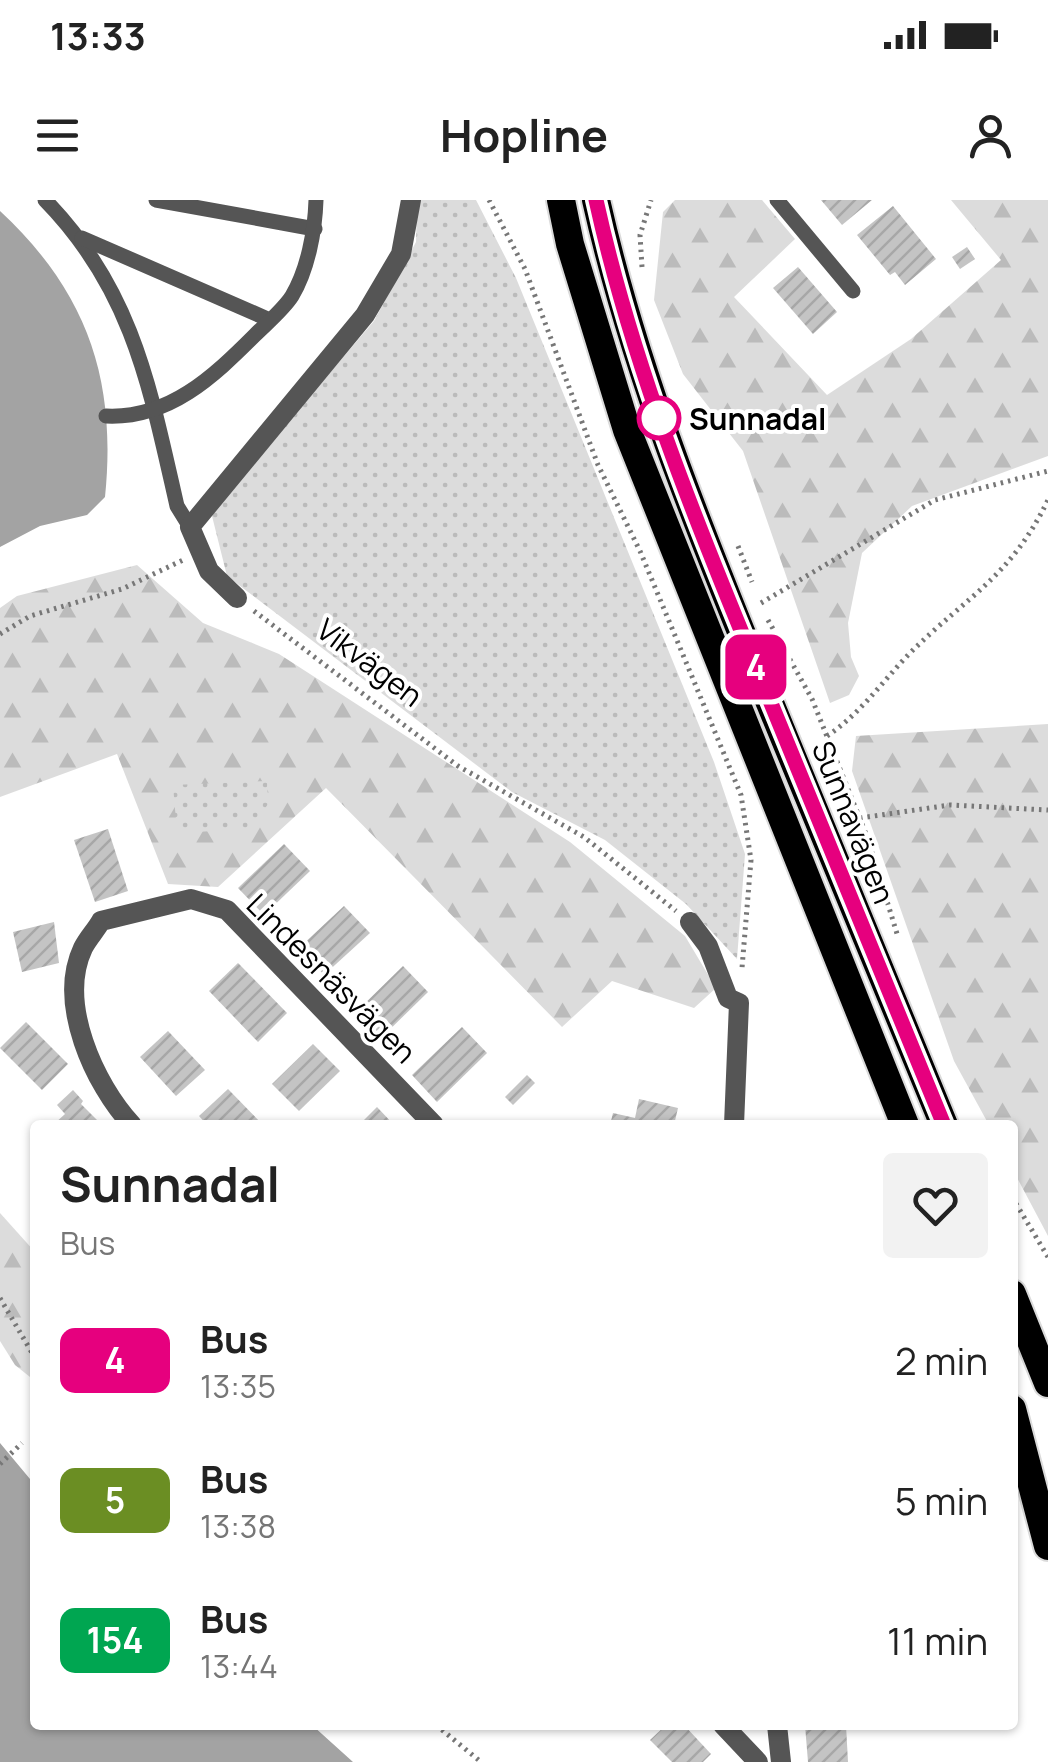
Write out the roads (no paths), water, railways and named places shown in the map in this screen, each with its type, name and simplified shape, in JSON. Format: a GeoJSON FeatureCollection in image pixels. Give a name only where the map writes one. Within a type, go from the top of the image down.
{"type":"FeatureCollection","features":[{"type":"Feature","properties":{"kind":"highway"},"geometry":{"type":"LineString","coordinates":[[561,200],[575,264],[627,430],[903,1120]]}},
{"type":"Feature","properties":{"kind":"highway","name":"Sunnavägen"},"geometry":{"type":"LineString","coordinates":[[596,200],[629,331],[658,418],[731,608],[942,1120]]}},
{"type":"Feature","properties":{"kind":"highway"},"geometry":{"type":"LineString","coordinates":[[1018,1309],[1048,1383]]}},
{"type":"Feature","properties":{"kind":"highway"},"geometry":{"type":"LineString","coordinates":[[1018,1410],[1048,1478]]}},
{"type":"Feature","properties":{"kind":"highway"},"geometry":{"type":"LineString","coordinates":[[1018,1433],[1048,1546]]}},
{"type":"Feature","properties":{"kind":"street"},"geometry":{"type":"LineString","coordinates":[[238,598],[209,572],[190,526],[365,315],[402,254],[410,200]]}},
{"type":"Feature","properties":{"kind":"street","name":"Lindesnäsvägen"},"geometry":{"type":"LineString","coordinates":[[128,1120],[95,1076],[78,1000],[82,949],[101,921],[191,899],[227,910],[429,1120]]}},
{"type":"Feature","properties":{"kind":"street"},"geometry":{"type":"LineString","coordinates":[[690,922],[708,946],[728,998],[739,1003],[734,1120]]}},
{"type":"Feature","properties":{"kind":"street"},"geometry":{"type":"LineString","coordinates":[[728,1730],[758,1762]]}},
{"type":"Feature","properties":{"kind":"street"},"geometry":{"type":"LineString","coordinates":[[778,1730],[781,1762]]}},
{"type":"Feature","properties":{"kind":"lane"},"geometry":{"type":"LineString","coordinates":[[45,200],[82,238],[109,282],[133,335],[177,506],[190,526]]}},
{"type":"Feature","properties":{"kind":"lane"},"geometry":{"type":"LineString","coordinates":[[156,200],[315,229]]}},
{"type":"Feature","properties":{"kind":"lane"},"geometry":{"type":"LineString","coordinates":[[106,416],[127,417],[155,410],[208,383],[270,320],[292,296],[315,229],[316,200]]}},
{"type":"Feature","properties":{"kind":"lane"},"geometry":{"type":"LineString","coordinates":[[777,200],[853,292]]}},
{"type":"Feature","properties":{"kind":"lane"},"geometry":{"type":"LineString","coordinates":[[82,238],[270,320]]}},
{"type":"Feature","properties":{"kind":"place","name":"Sunnadal"},"geometry":{"type":"Point","coordinates":[659,418]}}]}
